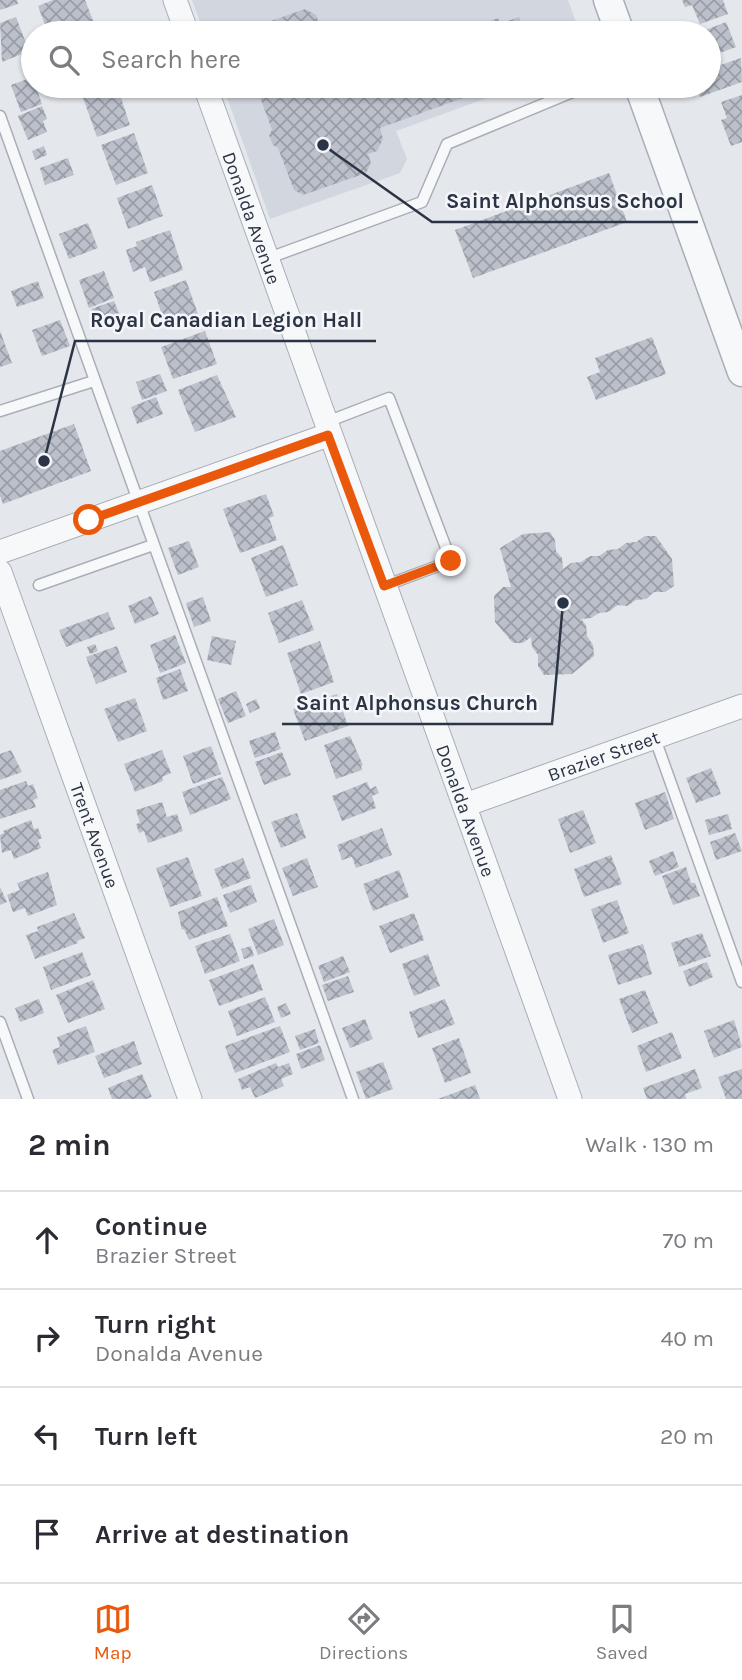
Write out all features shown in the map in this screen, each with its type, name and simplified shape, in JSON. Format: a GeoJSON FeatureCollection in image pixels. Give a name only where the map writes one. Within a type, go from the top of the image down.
{"type":"FeatureCollection","features":[{"type":"Feature","properties":{"kind":"street"},"geometry":{"type":"LineString","coordinates":[[175,0],[183,21]]}},
{"type":"Feature","properties":{"kind":"street"},"geometry":{"type":"LineString","coordinates":[[608,0],[616,21]]}},
{"type":"Feature","properties":{"kind":"street","name":"Donalda Avenue"},"geometry":{"type":"LineString","coordinates":[[209,98],[326,429],[570,1099]]}},
{"type":"Feature","properties":{"kind":"street"},"geometry":{"type":"LineString","coordinates":[[643,98],[742,372]]}},
{"type":"Feature","properties":{"kind":"street"},"geometry":{"type":"LineString","coordinates":[[0,552],[326,429]]}},
{"type":"Feature","properties":{"kind":"street","name":"Trent Avenue"},"geometry":{"type":"LineString","coordinates":[[0,572],[190,1099]]}},
{"type":"Feature","properties":{"kind":"street","name":"Brazier Street"},"geometry":{"type":"LineString","coordinates":[[465,805],[742,706]]}},
{"type":"Feature","properties":{"kind":"lane"},"geometry":{"type":"LineString","coordinates":[[266,259],[422,202],[447,144],[558,98]]}},
{"type":"Feature","properties":{"kind":"lane"},"geometry":{"type":"LineString","coordinates":[[0,116],[353,1099]]}},
{"type":"Feature","properties":{"kind":"lane"},"geometry":{"type":"LineString","coordinates":[[0,411],[94,380]]}},
{"type":"Feature","properties":{"kind":"lane"},"geometry":{"type":"LineString","coordinates":[[326,429],[390,398],[451,561],[384,586]]}},
{"type":"Feature","properties":{"kind":"lane"},"geometry":{"type":"LineString","coordinates":[[39,585],[153,545]]}},
{"type":"Feature","properties":{"kind":"lane"},"geometry":{"type":"LineString","coordinates":[[654,736],[742,982]]}},
{"type":"Feature","properties":{"kind":"lane"},"geometry":{"type":"LineString","coordinates":[[0,1022],[28,1099]]}},
{"type":"Feature","properties":{"kind":"shaded area"},"geometry":{"type":"Polygon","coordinates":[[[192,0],[568,0],[576,21],[200,21],[192,0]]]}},
{"type":"Feature","properties":{"kind":"shaded area"},"geometry":{"type":"Polygon","coordinates":[[[227,98],[487,98],[396,131],[407,159],[400,173],[270,219],[227,98]]]}},
{"type":"Feature","properties":{"kind":"building"},"geometry":{"type":"Polygon","coordinates":[[[0,0],[17,0],[18,4],[0,10],[0,0]]]}},
{"type":"Feature","properties":{"kind":"building"},"geometry":{"type":"Polygon","coordinates":[[[53,0],[85,0],[93,21],[44,21],[38,6],[53,0]]]}},
{"type":"Feature","properties":{"kind":"building"},"geometry":{"type":"Polygon","coordinates":[[[682,0],[723,0],[728,14],[708,21],[699,21],[692,5],[685,7],[682,0]]]}},
{"type":"Feature","properties":{"kind":"building"},"geometry":{"type":"Polygon","coordinates":[[[305,9],[316,15],[318,21],[271,21],[305,9]]]}},
{"type":"Feature","properties":{"kind":"building"},"geometry":{"type":"Polygon","coordinates":[[[16,17],[21,30],[21,54],[2,62],[0,23],[16,17]]]}},
{"type":"Feature","properties":{"kind":"building"},"geometry":{"type":"Polygon","coordinates":[[[726,22],[736,47],[721,53],[721,24],[726,22]]]}},
{"type":"Feature","properties":{"kind":"building"},"geometry":{"type":"Polygon","coordinates":[[[741,58],[742,82],[721,90],[721,65],[741,58]]]}},
{"type":"Feature","properties":{"kind":"building"},"geometry":{"type":"Polygon","coordinates":[[[21,81],[21,98],[40,98],[42,104],[21,112],[11,85],[21,81]]]}},
{"type":"Feature","properties":{"kind":"building"},"geometry":{"type":"Polygon","coordinates":[[[742,95],[742,142],[731,146],[721,120],[727,118],[721,102],[742,95]]]}},
{"type":"Feature","properties":{"kind":"building"},"geometry":{"type":"Polygon","coordinates":[[[83,98],[121,98],[130,125],[97,137],[83,98]]]}},
{"type":"Feature","properties":{"kind":"building"},"geometry":{"type":"Polygon","coordinates":[[[260,98],[463,98],[380,128],[383,139],[377,151],[368,154],[371,163],[366,173],[303,195],[294,190],[278,148],[273,145],[269,135],[272,130],[260,98]]]}},
{"type":"Feature","properties":{"kind":"building"},"geometry":{"type":"Polygon","coordinates":[[[42,106],[47,119],[43,121],[47,132],[28,140],[18,116],[42,106]]]}},
{"type":"Feature","properties":{"kind":"building"},"geometry":{"type":"Polygon","coordinates":[[[134,133],[148,173],[116,185],[101,145],[134,133]]]}},
{"type":"Feature","properties":{"kind":"building"},"geometry":{"type":"Polygon","coordinates":[[[44,146],[47,155],[35,160],[32,151],[44,146]]]}},
{"type":"Feature","properties":{"kind":"building"},"geometry":{"type":"Polygon","coordinates":[[[68,158],[74,175],[45,185],[40,168],[68,158]]]}},
{"type":"Feature","properties":{"kind":"building"},"geometry":{"type":"Polygon","coordinates":[[[609,173],[627,222],[473,278],[455,230],[609,173]]]}},
{"type":"Feature","properties":{"kind":"building"},"geometry":{"type":"Polygon","coordinates":[[[152,185],[163,216],[128,229],[117,198],[152,185]]]}},
{"type":"Feature","properties":{"kind":"building"},"geometry":{"type":"Polygon","coordinates":[[[88,223],[98,248],[69,259],[59,234],[88,223]]]}},
{"type":"Feature","properties":{"kind":"building"},"geometry":{"type":"Polygon","coordinates":[[[170,230],[183,270],[150,282],[145,267],[133,272],[126,250],[137,246],[136,242],[170,230]]]}},
{"type":"Feature","properties":{"kind":"building"},"geometry":{"type":"Polygon","coordinates":[[[104,271],[114,298],[89,308],[79,280],[104,271]]]}},
{"type":"Feature","properties":{"kind":"building"},"geometry":{"type":"Polygon","coordinates":[[[186,280],[199,317],[167,329],[154,292],[186,280]]]}},
{"type":"Feature","properties":{"kind":"building"},"geometry":{"type":"Polygon","coordinates":[[[38,281],[44,298],[17,307],[11,291],[38,281]]]}},
{"type":"Feature","properties":{"kind":"building"},"geometry":{"type":"Polygon","coordinates":[[[114,301],[122,320],[99,329],[91,309],[114,301]]]}},
{"type":"Feature","properties":{"kind":"building"},"geometry":{"type":"Polygon","coordinates":[[[60,320],[70,346],[42,356],[32,330],[60,320]]]}},
{"type":"Feature","properties":{"kind":"building"},"geometry":{"type":"Polygon","coordinates":[[[0,331],[12,363],[0,367],[0,331]]]}},
{"type":"Feature","properties":{"kind":"building"},"geometry":{"type":"Polygon","coordinates":[[[205,331],[217,364],[173,379],[161,347],[205,331]]]}},
{"type":"Feature","properties":{"kind":"building"},"geometry":{"type":"Polygon","coordinates":[[[652,337],[666,374],[596,400],[587,377],[600,372],[595,358],[652,337]]]}},
{"type":"Feature","properties":{"kind":"building"},"geometry":{"type":"Polygon","coordinates":[[[160,374],[167,391],[142,400],[136,382],[160,374]]]}},
{"type":"Feature","properties":{"kind":"building"},"geometry":{"type":"Polygon","coordinates":[[[217,375],[236,417],[195,432],[178,390],[217,375]]]}},
{"type":"Feature","properties":{"kind":"building"},"geometry":{"type":"Polygon","coordinates":[[[156,397],[163,414],[137,424],[131,407],[156,397]]]}},
{"type":"Feature","properties":{"kind":"building"},"geometry":{"type":"Polygon","coordinates":[[[74,424],[91,471],[3,504],[0,496],[0,451],[74,424]]]}},
{"type":"Feature","properties":{"kind":"building"},"geometry":{"type":"Polygon","coordinates":[[[266,494],[274,516],[269,518],[277,540],[240,553],[223,509],[266,494]]]}},
{"type":"Feature","properties":{"kind":"building"},"geometry":{"type":"Polygon","coordinates":[[[550,532],[555,540],[556,551],[562,558],[563,569],[571,563],[581,562],[590,556],[599,556],[645,536],[656,536],[672,559],[674,586],[665,592],[654,592],[646,599],[636,600],[627,606],[618,605],[608,612],[581,619],[586,625],[594,656],[572,674],[544,675],[538,666],[538,655],[532,647],[531,637],[523,643],[513,643],[495,622],[494,596],[503,587],[511,587],[500,548],[523,534],[550,532]]]}},
{"type":"Feature","properties":{"kind":"building"},"geometry":{"type":"Polygon","coordinates":[[[189,541],[199,567],[178,575],[168,548],[189,541]]]}},
{"type":"Feature","properties":{"kind":"building"},"geometry":{"type":"Polygon","coordinates":[[[283,545],[298,585],[266,597],[251,558],[283,545]]]}},
{"type":"Feature","properties":{"kind":"building"},"geometry":{"type":"Polygon","coordinates":[[[151,596],[159,614],[135,624],[128,606],[151,596]]]}},
{"type":"Feature","properties":{"kind":"building"},"geometry":{"type":"Polygon","coordinates":[[[203,597],[211,621],[194,627],[186,603],[203,597]]]}},
{"type":"Feature","properties":{"kind":"building"},"geometry":{"type":"Polygon","coordinates":[[[302,600],[314,630],[279,643],[268,613],[302,600]]]}},
{"type":"Feature","properties":{"kind":"building"},"geometry":{"type":"Polygon","coordinates":[[[108,612],[115,629],[66,647],[59,630],[108,612]]]}},
{"type":"Feature","properties":{"kind":"building"},"geometry":{"type":"Polygon","coordinates":[[[175,635],[186,663],[160,673],[150,645],[175,635]]]}},
{"type":"Feature","properties":{"kind":"building"},"geometry":{"type":"Polygon","coordinates":[[[212,636],[236,641],[231,665],[207,660],[212,636]]]}},
{"type":"Feature","properties":{"kind":"building"},"geometry":{"type":"Polygon","coordinates":[[[320,641],[334,682],[301,694],[287,653],[320,641]]]}},
{"type":"Feature","properties":{"kind":"building"},"geometry":{"type":"Polygon","coordinates":[[[95,644],[98,651],[90,654],[87,647],[95,644]]]}},
{"type":"Feature","properties":{"kind":"building"},"geometry":{"type":"Polygon","coordinates":[[[117,646],[127,672],[96,684],[86,657],[117,646]]]}},
{"type":"Feature","properties":{"kind":"building"},"geometry":{"type":"Polygon","coordinates":[[[180,669],[188,691],[163,700],[156,678],[180,669]]]}},
{"type":"Feature","properties":{"kind":"building"},"geometry":{"type":"Polygon","coordinates":[[[236,691],[246,716],[228,723],[218,699],[236,691]]]}},
{"type":"Feature","properties":{"kind":"building"},"geometry":{"type":"Polygon","coordinates":[[[337,694],[348,726],[305,741],[293,709],[337,694]]]}},
{"type":"Feature","properties":{"kind":"building"},"geometry":{"type":"Polygon","coordinates":[[[135,698],[147,731],[118,742],[104,709],[135,698]]]}},
{"type":"Feature","properties":{"kind":"building"},"geometry":{"type":"Polygon","coordinates":[[[256,699],[260,708],[250,713],[246,704],[256,699]]]}},
{"type":"Feature","properties":{"kind":"building"},"geometry":{"type":"Polygon","coordinates":[[[275,732],[281,749],[255,758],[249,741],[275,732]]]}},
{"type":"Feature","properties":{"kind":"building"},"geometry":{"type":"Polygon","coordinates":[[[350,736],[363,765],[362,770],[336,779],[324,745],[350,736]]]}},
{"type":"Feature","properties":{"kind":"building"},"geometry":{"type":"Polygon","coordinates":[[[211,746],[221,774],[193,784],[183,756],[211,746]]]}},
{"type":"Feature","properties":{"kind":"building"},"geometry":{"type":"Polygon","coordinates":[[[11,750],[22,772],[0,780],[0,754],[11,750]]]}},
{"type":"Feature","properties":{"kind":"building"},"geometry":{"type":"Polygon","coordinates":[[[162,750],[171,773],[162,777],[163,781],[135,792],[124,764],[162,750]]]}},
{"type":"Feature","properties":{"kind":"building"},"geometry":{"type":"Polygon","coordinates":[[[282,752],[291,775],[264,785],[255,762],[282,752]]]}},
{"type":"Feature","properties":{"kind":"building"},"geometry":{"type":"Polygon","coordinates":[[[711,768],[721,794],[696,803],[686,778],[711,768]]]}},
{"type":"Feature","properties":{"kind":"building"},"geometry":{"type":"Polygon","coordinates":[[[222,777],[231,799],[190,815],[182,792],[222,777]]]}},
{"type":"Feature","properties":{"kind":"building"},"geometry":{"type":"Polygon","coordinates":[[[26,781],[28,786],[33,784],[38,798],[33,800],[36,807],[0,819],[0,790],[26,781]]]}},
{"type":"Feature","properties":{"kind":"building"},"geometry":{"type":"Polygon","coordinates":[[[367,782],[370,789],[376,786],[379,793],[372,796],[376,808],[342,821],[332,796],[367,782]]]}},
{"type":"Feature","properties":{"kind":"building"},"geometry":{"type":"Polygon","coordinates":[[[665,792],[674,819],[645,830],[635,803],[665,792]]]}},
{"type":"Feature","properties":{"kind":"building"},"geometry":{"type":"Polygon","coordinates":[[[162,802],[167,817],[177,814],[183,831],[148,843],[144,831],[139,833],[136,824],[140,823],[136,810],[162,802]]]}},
{"type":"Feature","properties":{"kind":"building"},"geometry":{"type":"Polygon","coordinates":[[[583,810],[596,843],[570,853],[558,819],[583,810]]]}},
{"type":"Feature","properties":{"kind":"building"},"geometry":{"type":"Polygon","coordinates":[[[297,813],[306,838],[281,848],[271,822],[297,813]]]}},
{"type":"Feature","properties":{"kind":"building"},"geometry":{"type":"Polygon","coordinates":[[[728,814],[732,829],[709,835],[705,820],[728,814]]]}},
{"type":"Feature","properties":{"kind":"building"},"geometry":{"type":"Polygon","coordinates":[[[31,820],[34,829],[38,828],[42,838],[38,840],[41,848],[14,859],[11,850],[2,853],[0,835],[3,831],[31,820]]]}},
{"type":"Feature","properties":{"kind":"building"},"geometry":{"type":"Polygon","coordinates":[[[382,828],[392,855],[356,868],[352,857],[342,860],[337,845],[382,828]]]}},
{"type":"Feature","properties":{"kind":"building"},"geometry":{"type":"Polygon","coordinates":[[[735,833],[742,851],[716,860],[710,842],[735,833]]]}},
{"type":"Feature","properties":{"kind":"building"},"geometry":{"type":"Polygon","coordinates":[[[673,851],[679,867],[655,876],[649,861],[673,851]]]}},
{"type":"Feature","properties":{"kind":"building"},"geometry":{"type":"Polygon","coordinates":[[[611,855],[622,884],[584,897],[574,869],[611,855]]]}},
{"type":"Feature","properties":{"kind":"building"},"geometry":{"type":"Polygon","coordinates":[[[188,857],[202,896],[170,907],[156,868],[188,857]]]}},
{"type":"Feature","properties":{"kind":"building"},"geometry":{"type":"Polygon","coordinates":[[[243,858],[251,878],[222,889],[214,869],[243,858]]]}},
{"type":"Feature","properties":{"kind":"building"},"geometry":{"type":"Polygon","coordinates":[[[307,858],[318,887],[293,896],[282,868],[307,858]]]}},
{"type":"Feature","properties":{"kind":"building"},"geometry":{"type":"Polygon","coordinates":[[[686,867],[691,883],[695,883],[700,896],[673,905],[662,876],[686,867]]]}},
{"type":"Feature","properties":{"kind":"building"},"geometry":{"type":"Polygon","coordinates":[[[399,870],[409,897],[373,911],[363,884],[399,870]]]}},
{"type":"Feature","properties":{"kind":"building"},"geometry":{"type":"Polygon","coordinates":[[[48,872],[57,905],[28,916],[25,908],[13,912],[7,895],[20,890],[17,883],[48,872]]]}},
{"type":"Feature","properties":{"kind":"building"},"geometry":{"type":"Polygon","coordinates":[[[251,885],[257,902],[230,913],[223,895],[251,885]]]}},
{"type":"Feature","properties":{"kind":"building"},"geometry":{"type":"Polygon","coordinates":[[[0,887],[7,902],[0,905],[0,887]]]}},
{"type":"Feature","properties":{"kind":"building"},"geometry":{"type":"Polygon","coordinates":[[[217,897],[228,926],[189,940],[184,929],[182,930],[178,912],[217,897]]]}},
{"type":"Feature","properties":{"kind":"building"},"geometry":{"type":"Polygon","coordinates":[[[617,900],[629,933],[603,943],[591,909],[617,900]]]}},
{"type":"Feature","properties":{"kind":"building"},"geometry":{"type":"Polygon","coordinates":[[[74,913],[85,938],[35,959],[26,935],[38,931],[37,927],[74,913]]]}},
{"type":"Feature","properties":{"kind":"building"},"geometry":{"type":"Polygon","coordinates":[[[414,913],[424,940],[390,953],[379,926],[414,913]]]}},
{"type":"Feature","properties":{"kind":"building"},"geometry":{"type":"Polygon","coordinates":[[[274,919],[284,945],[258,955],[248,929],[274,919]]]}},
{"type":"Feature","properties":{"kind":"building"},"geometry":{"type":"Polygon","coordinates":[[[702,933],[711,956],[679,967],[671,943],[702,933]]]}},
{"type":"Feature","properties":{"kind":"building"},"geometry":{"type":"Polygon","coordinates":[[[230,934],[240,961],[205,974],[195,946],[230,934]]]}},
{"type":"Feature","properties":{"kind":"building"},"geometry":{"type":"Polygon","coordinates":[[[643,944],[652,974],[618,985],[608,955],[643,944]]]}},
{"type":"Feature","properties":{"kind":"building"},"geometry":{"type":"Polygon","coordinates":[[[251,946],[254,956],[244,959],[241,949],[251,946]]]}},
{"type":"Feature","properties":{"kind":"building"},"geometry":{"type":"Polygon","coordinates":[[[82,952],[91,975],[51,990],[43,967],[82,952]]]}},
{"type":"Feature","properties":{"kind":"building"},"geometry":{"type":"Polygon","coordinates":[[[428,954],[440,986],[414,996],[402,964],[428,954]]]}},
{"type":"Feature","properties":{"kind":"building"},"geometry":{"type":"Polygon","coordinates":[[[343,956],[350,972],[324,982],[318,966],[343,956]]]}},
{"type":"Feature","properties":{"kind":"building"},"geometry":{"type":"Polygon","coordinates":[[[707,962],[713,977],[689,987],[683,971],[707,962]]]}},
{"type":"Feature","properties":{"kind":"building"},"geometry":{"type":"Polygon","coordinates":[[[253,964],[263,990],[219,1006],[209,980],[253,964]]]}},
{"type":"Feature","properties":{"kind":"building"},"geometry":{"type":"Polygon","coordinates":[[[348,976],[354,992],[328,1001],[322,985],[348,976]]]}},
{"type":"Feature","properties":{"kind":"building"},"geometry":{"type":"Polygon","coordinates":[[[93,980],[105,1009],[68,1023],[56,995],[93,980]]]}},
{"type":"Feature","properties":{"kind":"building"},"geometry":{"type":"Polygon","coordinates":[[[645,990],[658,1023],[632,1033],[619,999],[645,990]]]}},
{"type":"Feature","properties":{"kind":"building"},"geometry":{"type":"Polygon","coordinates":[[[265,997],[275,1022],[237,1036],[228,1011],[265,997]]]}},
{"type":"Feature","properties":{"kind":"building"},"geometry":{"type":"Polygon","coordinates":[[[39,999],[44,1013],[20,1022],[15,1008],[39,999]]]}},
{"type":"Feature","properties":{"kind":"building"},"geometry":{"type":"Polygon","coordinates":[[[445,999],[455,1024],[418,1038],[409,1012],[445,999]]]}},
{"type":"Feature","properties":{"kind":"building"},"geometry":{"type":"Polygon","coordinates":[[[286,1003],[291,1014],[281,1018],[277,1007],[286,1003]]]}},
{"type":"Feature","properties":{"kind":"building"},"geometry":{"type":"Polygon","coordinates":[[[365,1019],[373,1039],[350,1048],[342,1028],[365,1019]]]}},
{"type":"Feature","properties":{"kind":"building"},"geometry":{"type":"Polygon","coordinates":[[[734,1020],[742,1047],[714,1058],[704,1031],[734,1020]]]}},
{"type":"Feature","properties":{"kind":"building"},"geometry":{"type":"Polygon","coordinates":[[[86,1026],[95,1052],[58,1065],[52,1050],[60,1047],[57,1037],[86,1026]]]}},
{"type":"Feature","properties":{"kind":"building"},"geometry":{"type":"Polygon","coordinates":[[[280,1026],[290,1052],[235,1073],[225,1046],[280,1026]]]}},
{"type":"Feature","properties":{"kind":"building"},"geometry":{"type":"Polygon","coordinates":[[[315,1029],[319,1043],[300,1050],[295,1036],[315,1029]]]}},
{"type":"Feature","properties":{"kind":"building"},"geometry":{"type":"Polygon","coordinates":[[[672,1032],[682,1058],[646,1072],[637,1046],[672,1032]]]}},
{"type":"Feature","properties":{"kind":"building"},"geometry":{"type":"Polygon","coordinates":[[[459,1038],[471,1073],[445,1083],[432,1048],[459,1038]]]}},
{"type":"Feature","properties":{"kind":"building"},"geometry":{"type":"Polygon","coordinates":[[[134,1041],[142,1064],[104,1078],[95,1056],[134,1041]]]}},
{"type":"Feature","properties":{"kind":"building"},"geometry":{"type":"Polygon","coordinates":[[[320,1045],[325,1060],[301,1069],[296,1054],[320,1045]]]}},
{"type":"Feature","properties":{"kind":"building"},"geometry":{"type":"Polygon","coordinates":[[[383,1062],[393,1089],[366,1099],[356,1072],[383,1062]]]}},
{"type":"Feature","properties":{"kind":"building"},"geometry":{"type":"Polygon","coordinates":[[[276,1063],[278,1067],[289,1063],[293,1074],[281,1079],[284,1086],[255,1098],[250,1087],[242,1090],[238,1079],[276,1063]]]}},
{"type":"Feature","properties":{"kind":"building"},"geometry":{"type":"Polygon","coordinates":[[[695,1069],[702,1088],[685,1094],[686,1099],[647,1099],[643,1088],[695,1069]]]}},
{"type":"Feature","properties":{"kind":"building"},"geometry":{"type":"Polygon","coordinates":[[[742,1069],[742,1099],[726,1099],[718,1077],[742,1069]]]}},
{"type":"Feature","properties":{"kind":"building"},"geometry":{"type":"Polygon","coordinates":[[[142,1074],[152,1097],[112,1099],[108,1088],[142,1074]]]}},
{"type":"Feature","properties":{"kind":"building"},"geometry":{"type":"Polygon","coordinates":[[[475,1085],[480,1099],[438,1099],[475,1085]]]}},
{"type":"Feature","properties":{"kind":"place","name":"Saint Alphonsus School"},"geometry":{"type":"Point","coordinates":[323,145]}},
{"type":"Feature","properties":{"kind":"place","name":"Royal Canadian Legion Hall"},"geometry":{"type":"Point","coordinates":[44,461]}},
{"type":"Feature","properties":{"kind":"place","name":"Saint Alphonsus Church"},"geometry":{"type":"Point","coordinates":[563,603]}},
{"type":"Feature","properties":{"kind":"route"},"geometry":{"type":"LineString","coordinates":[[89,520],[328,435],[384,586],[451,561]]}}]}
